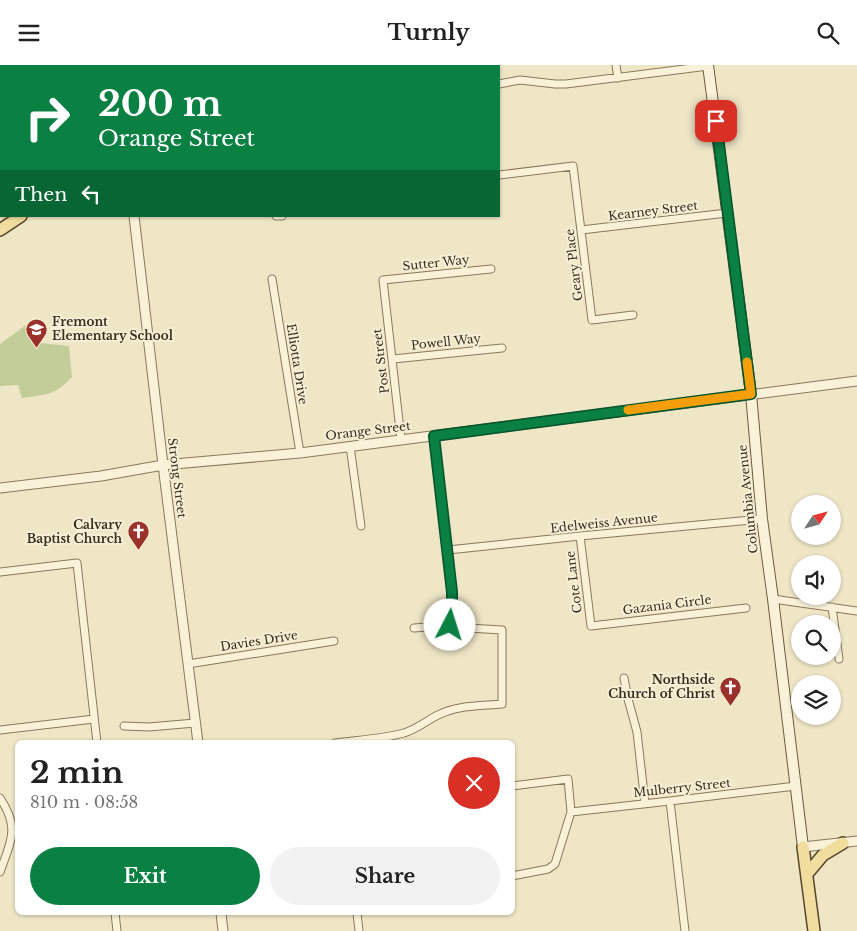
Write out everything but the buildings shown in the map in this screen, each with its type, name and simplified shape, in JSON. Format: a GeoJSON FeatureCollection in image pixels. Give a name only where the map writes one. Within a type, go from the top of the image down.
{"type":"FeatureCollection","features":[{"type":"Feature","properties":{"kind":"main road","name":"Columbia Avenue"},"geometry":{"type":"LineString","coordinates":[[708,66],[751,394],[762,519],[814,931]]}},
{"type":"Feature","properties":{"kind":"main road"},"geometry":{"type":"LineString","coordinates":[[0,230],[19,217]]}},
{"type":"Feature","properties":{"kind":"main road"},"geometry":{"type":"LineString","coordinates":[[807,874],[823,855],[843,843]]}},
{"type":"Feature","properties":{"kind":"street"},"geometry":{"type":"LineString","coordinates":[[616,65],[618,78]]}},
{"type":"Feature","properties":{"kind":"street"},"geometry":{"type":"LineString","coordinates":[[500,84],[533,80],[566,84],[708,66]]}},
{"type":"Feature","properties":{"kind":"street","name":"Geary Place"},"geometry":{"type":"LineString","coordinates":[[500,175],[573,166],[592,320],[633,315]]}},
{"type":"Feature","properties":{"kind":"street","name":"Kearney Street"},"geometry":{"type":"LineString","coordinates":[[581,230],[728,213]]}},
{"type":"Feature","properties":{"kind":"street","name":"Strong Street"},"geometry":{"type":"LineString","coordinates":[[134,217],[198,740]]}},
{"type":"Feature","properties":{"kind":"street","name":"Sutter Way"},"geometry":{"type":"LineString","coordinates":[[383,280],[491,269]]}},
{"type":"Feature","properties":{"kind":"street","name":"Elliotta Drive"},"geometry":{"type":"LineString","coordinates":[[272,279],[300,453]]}},
{"type":"Feature","properties":{"kind":"street","name":"Post Street"},"geometry":{"type":"LineString","coordinates":[[383,280],[401,439]]}},
{"type":"Feature","properties":{"kind":"street","name":"Powell Way"},"geometry":{"type":"LineString","coordinates":[[392,359],[502,348]]}},
{"type":"Feature","properties":{"kind":"street","name":"Orange Street"},"geometry":{"type":"LineString","coordinates":[[0,488],[101,476],[163,465],[300,453],[857,381]]}},
{"type":"Feature","properties":{"kind":"street"},"geometry":{"type":"LineString","coordinates":[[434,436],[452,592],[450,625]]}},
{"type":"Feature","properties":{"kind":"street"},"geometry":{"type":"LineString","coordinates":[[350,446],[361,525]]}},
{"type":"Feature","properties":{"kind":"street","name":"Edelweiss Avenue"},"geometry":{"type":"LineString","coordinates":[[448,550],[762,519]]}},
{"type":"Feature","properties":{"kind":"street","name":"Cote Lane"},"geometry":{"type":"LineString","coordinates":[[580,536],[591,626]]}},
{"type":"Feature","properties":{"kind":"street"},"geometry":{"type":"LineString","coordinates":[[0,571],[77,563],[97,740]]}},
{"type":"Feature","properties":{"kind":"street"},"geometry":{"type":"LineString","coordinates":[[773,599],[857,611]]}},
{"type":"Feature","properties":{"kind":"street"},"geometry":{"type":"LineString","coordinates":[[832,607],[833,615]]}},
{"type":"Feature","properties":{"kind":"street","name":"Gazania Circle"},"geometry":{"type":"LineString","coordinates":[[591,626],[746,608]]}},
{"type":"Feature","properties":{"kind":"street"},"geometry":{"type":"LineString","coordinates":[[358,740],[395,735],[413,729],[448,711],[466,707],[502,704],[502,630],[450,625],[414,628]]}},
{"type":"Feature","properties":{"kind":"street","name":"Davies Drive"},"geometry":{"type":"LineString","coordinates":[[188,663],[334,641]]}},
{"type":"Feature","properties":{"kind":"street"},"geometry":{"type":"LineString","coordinates":[[624,678],[637,732],[645,803]]}},
{"type":"Feature","properties":{"kind":"street"},"geometry":{"type":"LineString","coordinates":[[0,731],[94,719]]}},
{"type":"Feature","properties":{"kind":"street"},"geometry":{"type":"LineString","coordinates":[[124,725],[149,727],[195,723]]}},
{"type":"Feature","properties":{"kind":"street"},"geometry":{"type":"LineString","coordinates":[[515,786],[568,779],[571,812],[555,864],[548,869],[515,875]]}},
{"type":"Feature","properties":{"kind":"street","name":"Mulberry Street"},"geometry":{"type":"LineString","coordinates":[[571,812],[796,785]]}},
{"type":"Feature","properties":{"kind":"street"},"geometry":{"type":"LineString","coordinates":[[0,797],[12,824],[11,843],[0,872]]}},
{"type":"Feature","properties":{"kind":"street"},"geometry":{"type":"LineString","coordinates":[[670,801],[685,931]]}},
{"type":"Feature","properties":{"kind":"street"},"geometry":{"type":"LineString","coordinates":[[803,847],[857,841]]}},
{"type":"Feature","properties":{"kind":"street"},"geometry":{"type":"LineString","coordinates":[[116,915],[118,931]]}},
{"type":"Feature","properties":{"kind":"street"},"geometry":{"type":"LineString","coordinates":[[221,915],[223,931]]}},
{"type":"Feature","properties":{"kind":"street"},"geometry":{"type":"LineString","coordinates":[[357,915],[360,931]]}},
{"type":"Feature","properties":{"kind":"green space"},"geometry":{"type":"Polygon","coordinates":[[[34,319],[41,343],[69,346],[72,377],[55,391],[44,395],[22,398],[18,385],[0,386],[0,344],[34,319]]]}},
{"type":"Feature","properties":{"kind":"slow traffic"},"geometry":{"type":"LineString","coordinates":[[628,410],[751,394],[747,362]]}},
{"type":"Feature","properties":{"kind":"place","name":"Fremont Elementary School"},"geometry":{"type":"Point","coordinates":[36,348]}},
{"type":"Feature","properties":{"kind":"place","name":"Calvary Baptist Church"},"geometry":{"type":"Point","coordinates":[138,551]}},
{"type":"Feature","properties":{"kind":"place","name":"Northside Church of Christ"},"geometry":{"type":"Point","coordinates":[731,706]}},
{"type":"Feature","properties":{"kind":"route"},"geometry":{"type":"LineString","coordinates":[[450,625],[452,592],[434,436],[751,394],[716,121]]}}]}
